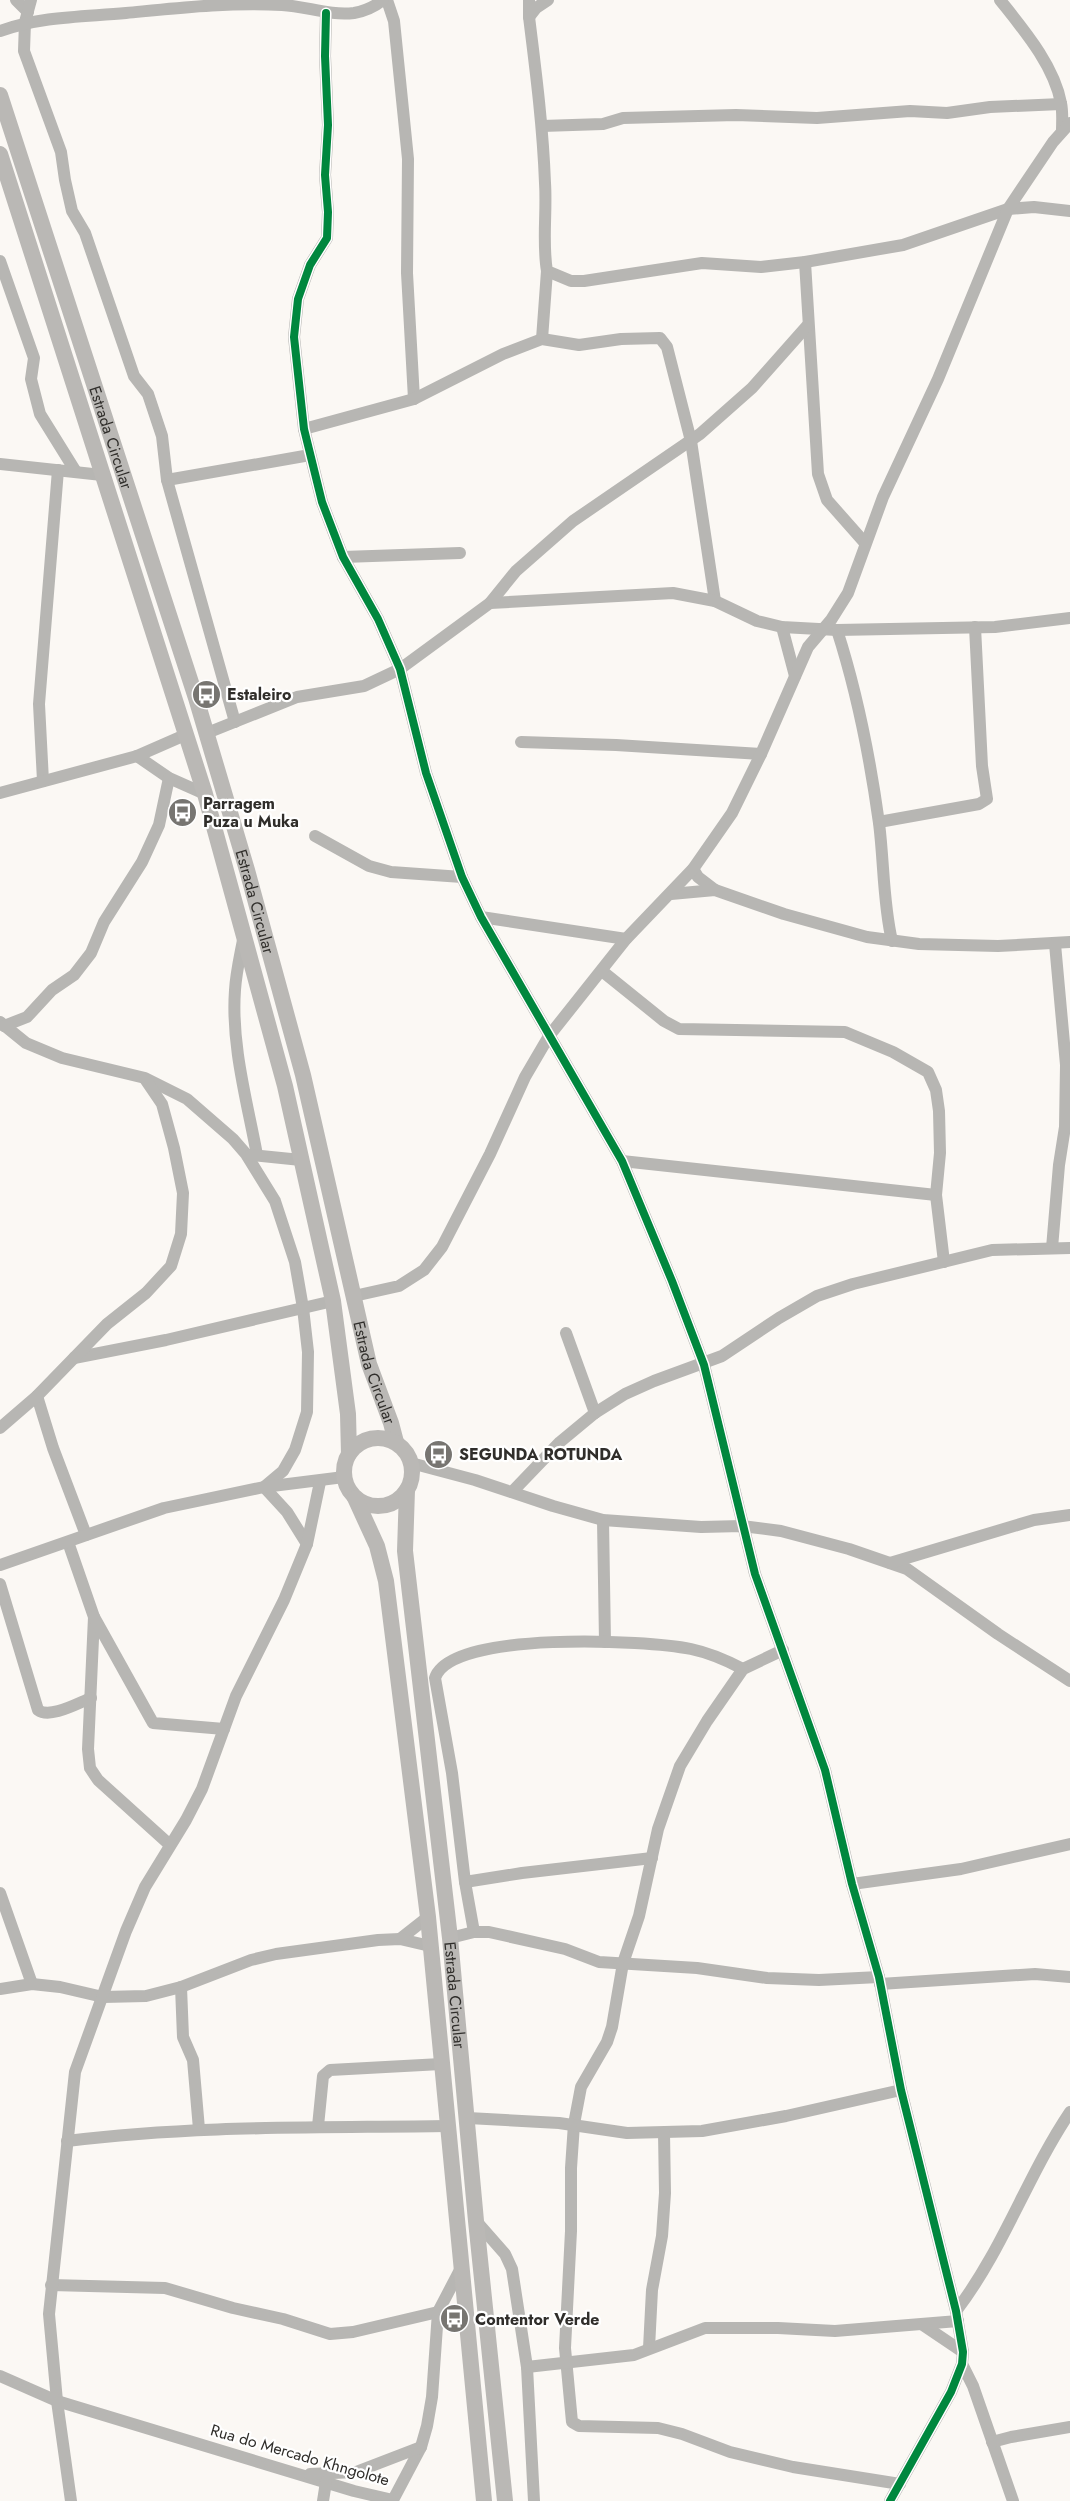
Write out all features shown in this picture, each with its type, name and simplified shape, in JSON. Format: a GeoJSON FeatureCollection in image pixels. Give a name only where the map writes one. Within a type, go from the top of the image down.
{"type":"FeatureCollection","features":[{"type":"Feature","properties":{"kind":"main road","name":"Estrada Circular"},"geometry":{"type":"LineString","coordinates":[[0,95],[207,733],[303,1075],[369,1364],[396,1442]]}},
{"type":"Feature","properties":{"kind":"main road","name":"Estrada Circular"},"geometry":{"type":"LineString","coordinates":[[2,165],[205,794],[285,1086],[333,1301],[348,1414],[349,1454]]}},
{"type":"Feature","properties":{"kind":"main road"},"geometry":{"type":"LineString","coordinates":[[383,1437],[396,1442],[406,1451],[411,1463],[412,1477],[407,1490],[389,1504],[377,1506],[366,1504],[356,1498],[348,1488],[344,1477],[344,1465],[349,1454],[358,1444],[370,1438],[383,1437]]}},
{"type":"Feature","properties":{"kind":"main road","name":"Estrada Circular"},"geometry":{"type":"LineString","coordinates":[[407,1490],[405,1551],[450,1938],[505,2501]]}},
{"type":"Feature","properties":{"kind":"main road","name":"Estrada Circular"},"geometry":{"type":"LineString","coordinates":[[356,1498],[377,1546],[386,1581],[428,1917],[484,2501]]}},
{"type":"Feature","properties":{"kind":"street"},"geometry":{"type":"LineString","coordinates":[[16,0],[28,11],[61,16],[112,14],[197,5],[283,5],[317,9],[326,13],[354,13],[373,8],[383,0]]}},
{"type":"Feature","properties":{"kind":"street"},"geometry":{"type":"LineString","coordinates":[[387,0],[394,21],[408,159],[406,273],[414,399]]}},
{"type":"Feature","properties":{"kind":"street"},"geometry":{"type":"LineString","coordinates":[[529,0],[542,126],[547,271],[542,339]]}},
{"type":"Feature","properties":{"kind":"street"},"geometry":{"type":"LineString","coordinates":[[529,17],[536,8],[549,0]]}},
{"type":"Feature","properties":{"kind":"street"},"geometry":{"type":"LineString","coordinates":[[354,1296],[399,1286],[424,1270],[442,1248],[490,1154],[525,1077],[549,1036],[626,939],[693,869],[732,813],[761,754],[808,647],[840,608],[848,593],[883,497],[977,289],[1008,210],[1053,142],[1066,127],[1054,81],[1000,0]]}},
{"type":"Feature","properties":{"kind":"street"},"geometry":{"type":"LineString","coordinates":[[0,31],[28,11]]}},
{"type":"Feature","properties":{"kind":"street"},"geometry":{"type":"LineString","coordinates":[[28,11],[24,51],[62,152],[72,211],[85,233],[134,376],[148,394],[162,435],[167,480],[236,722]]}},
{"type":"Feature","properties":{"kind":"street"},"geometry":{"type":"LineString","coordinates":[[326,13],[327,238],[320,253],[310,266],[298,299],[294,337],[304,429],[322,502],[343,557],[378,619],[400,669],[426,773],[462,877],[481,917],[622,1161],[704,1365],[755,1574],[825,1770],[852,1884],[879,1981],[901,2090],[957,2316],[962,2358],[1013,2501]]}},
{"type":"Feature","properties":{"kind":"street"},"geometry":{"type":"LineString","coordinates":[[542,126],[603,124],[623,118],[736,114],[817,118],[910,111],[947,113],[990,107],[1061,104]]}},
{"type":"Feature","properties":{"kind":"street"},"geometry":{"type":"LineString","coordinates":[[547,271],[572,281],[584,281],[702,263],[761,267],[805,262],[903,245],[1008,210],[1034,207],[1070,211]]}},
{"type":"Feature","properties":{"kind":"street"},"geometry":{"type":"LineString","coordinates":[[805,262],[807,326],[818,474],[827,500],[865,543]]}},
{"type":"Feature","properties":{"kind":"street"},"geometry":{"type":"LineString","coordinates":[[1,270],[5,289],[34,358],[31,379],[40,414],[76,472]]}},
{"type":"Feature","properties":{"kind":"street"},"geometry":{"type":"LineString","coordinates":[[207,733],[297,697],[364,686],[400,669],[490,603],[516,571],[573,521],[691,441],[752,388],[807,326]]}},
{"type":"Feature","properties":{"kind":"street"},"geometry":{"type":"LineString","coordinates":[[304,429],[414,399],[503,354],[542,339],[579,345],[621,339],[660,338],[667,347],[691,441],[715,601]]}},
{"type":"Feature","properties":{"kind":"street"},"geometry":{"type":"LineString","coordinates":[[167,480],[310,455]]}},
{"type":"Feature","properties":{"kind":"street"},"geometry":{"type":"LineString","coordinates":[[0,464],[102,475]]}},
{"type":"Feature","properties":{"kind":"street"},"geometry":{"type":"LineString","coordinates":[[43,781],[40,682],[58,470]]}},
{"type":"Feature","properties":{"kind":"street"},"geometry":{"type":"LineString","coordinates":[[343,557],[460,553]]}},
{"type":"Feature","properties":{"kind":"street"},"geometry":{"type":"LineString","coordinates":[[490,603],[673,593],[715,601],[757,621],[782,627],[837,630],[1014,626],[1070,618]]}},
{"type":"Feature","properties":{"kind":"street"},"geometry":{"type":"LineString","coordinates":[[782,627],[795,676]]}},
{"type":"Feature","properties":{"kind":"street"},"geometry":{"type":"LineString","coordinates":[[879,822],[980,804],[987,799],[982,766],[975,627]]}},
{"type":"Feature","properties":{"kind":"street"},"geometry":{"type":"LineString","coordinates":[[837,630],[867,748],[879,822],[887,916],[892,941]]}},
{"type":"Feature","properties":{"kind":"street"},"geometry":{"type":"LineString","coordinates":[[0,793],[137,756],[185,735]]}},
{"type":"Feature","properties":{"kind":"street"},"geometry":{"type":"LineString","coordinates":[[521,742],[761,754]]}},
{"type":"Feature","properties":{"kind":"street"},"geometry":{"type":"LineString","coordinates":[[137,756],[169,778],[205,794]]}},
{"type":"Feature","properties":{"kind":"street"},"geometry":{"type":"LineString","coordinates":[[2,1024],[27,1017],[52,990],[74,975],[91,953],[104,922],[142,862],[159,825],[169,778]]}},
{"type":"Feature","properties":{"kind":"street"},"geometry":{"type":"LineString","coordinates":[[315,836],[369,866],[391,872],[462,877]]}},
{"type":"Feature","properties":{"kind":"street"},"geometry":{"type":"LineString","coordinates":[[693,869],[698,877],[715,890],[784,914],[892,941],[954,946],[1070,942]]}},
{"type":"Feature","properties":{"kind":"street"},"geometry":{"type":"LineString","coordinates":[[671,894],[715,890]]}},
{"type":"Feature","properties":{"kind":"street"},"geometry":{"type":"LineString","coordinates":[[867,936],[887,916]]}},
{"type":"Feature","properties":{"kind":"street"},"geometry":{"type":"LineString","coordinates":[[481,917],[626,939]]}},
{"type":"Feature","properties":{"kind":"street"},"geometry":{"type":"LineString","coordinates":[[244,936],[235,989],[235,1015],[252,1155],[281,1214],[295,1262],[308,1352],[307,1412],[295,1450],[283,1471],[264,1487]]}},
{"type":"Feature","properties":{"kind":"street"},"geometry":{"type":"LineString","coordinates":[[1052,1248],[1059,1165],[1065,1127],[1068,1065],[1055,944]]}},
{"type":"Feature","properties":{"kind":"street"},"geometry":{"type":"LineString","coordinates":[[602,971],[664,1021],[679,1029],[845,1032],[893,1052],[928,1072],[933,1079],[939,1111],[940,1153],[936,1195],[944,1262]]}},
{"type":"Feature","properties":{"kind":"street"},"geometry":{"type":"LineString","coordinates":[[2,1024],[26,1043],[62,1058],[145,1078],[187,1099],[252,1155],[302,1160]]}},
{"type":"Feature","properties":{"kind":"street"},"geometry":{"type":"LineString","coordinates":[[0,1428],[37,1396],[107,1324],[146,1293],[171,1266],[180,1234],[183,1192],[162,1104],[145,1078]]}},
{"type":"Feature","properties":{"kind":"street"},"geometry":{"type":"LineString","coordinates":[[622,1161],[936,1195]]}},
{"type":"Feature","properties":{"kind":"street"},"geometry":{"type":"LineString","coordinates":[[512,1492],[560,1442],[594,1413],[625,1394],[654,1381],[704,1365],[722,1356],[817,1296],[853,1284],[992,1250],[1070,1248]]}},
{"type":"Feature","properties":{"kind":"street"},"geometry":{"type":"LineString","coordinates":[[74,1358],[166,1340],[333,1301]]}},
{"type":"Feature","properties":{"kind":"street"},"geometry":{"type":"LineString","coordinates":[[566,1333],[594,1413]]}},
{"type":"Feature","properties":{"kind":"street"},"geometry":{"type":"LineString","coordinates":[[37,1396],[53,1448],[86,1535]]}},
{"type":"Feature","properties":{"kind":"street"},"geometry":{"type":"LineString","coordinates":[[411,1463],[603,1520],[700,1527],[742,1526],[781,1531],[849,1549],[907,1569],[998,1634],[1070,1681]]}},
{"type":"Feature","properties":{"kind":"street"},"geometry":{"type":"LineString","coordinates":[[0,1565],[164,1508],[264,1487],[320,1482],[344,1477]]}},
{"type":"Feature","properties":{"kind":"street"},"geometry":{"type":"LineString","coordinates":[[71,2501],[57,2401],[49,2314],[75,2072],[145,1887],[202,1789],[237,1696],[284,1600],[307,1544],[320,1482]]}},
{"type":"Feature","properties":{"kind":"street"},"geometry":{"type":"LineString","coordinates":[[264,1487],[287,1512],[307,1544]]}},
{"type":"Feature","properties":{"kind":"street"},"geometry":{"type":"LineString","coordinates":[[890,1563],[1034,1520],[1070,1515]]}},
{"type":"Feature","properties":{"kind":"street"},"geometry":{"type":"LineString","coordinates":[[603,1520],[605,1642]]}},
{"type":"Feature","properties":{"kind":"street"},"geometry":{"type":"LineString","coordinates":[[68,1542],[94,1617],[153,1723],[224,1729]]}},
{"type":"Feature","properties":{"kind":"street"},"geometry":{"type":"LineString","coordinates":[[0,1584],[38,1710],[42,1713],[50,1713],[91,1698]]}},
{"type":"Feature","properties":{"kind":"street"},"geometry":{"type":"LineString","coordinates":[[94,1617],[88,1749],[90,1768],[98,1780],[170,1845]]}},
{"type":"Feature","properties":{"kind":"street"},"geometry":{"type":"LineString","coordinates":[[474,1932],[465,1882],[452,1773],[435,1678],[442,1665],[477,1652],[515,1644],[605,1642],[657,1644],[692,1649],[721,1657],[743,1669]]}},
{"type":"Feature","properties":{"kind":"street"},"geometry":{"type":"LineString","coordinates":[[783,1650],[743,1669],[707,1721],[680,1766],[658,1830],[639,1916],[622,1964],[612,2027],[607,2042],[581,2087],[574,2124],[571,2168],[571,2231],[565,2348],[572,2422],[579,2426],[658,2428],[682,2434],[730,2452],[793,2467],[900,2484]]}},
{"type":"Feature","properties":{"kind":"street"},"geometry":{"type":"LineString","coordinates":[[852,1884],[962,1869],[1070,1844]]}},
{"type":"Feature","properties":{"kind":"street"},"geometry":{"type":"LineString","coordinates":[[465,1882],[534,1871],[652,1858]]}},
{"type":"Feature","properties":{"kind":"street"},"geometry":{"type":"LineString","coordinates":[[0,1893],[32,1984]]}},
{"type":"Feature","properties":{"kind":"street"},"geometry":{"type":"LineString","coordinates":[[400,1939],[428,1917]]}},
{"type":"Feature","properties":{"kind":"street"},"geometry":{"type":"LineString","coordinates":[[450,1938],[474,1932],[499,1934],[565,1949],[599,1962],[696,1968],[767,1978],[879,1981],[1035,1974],[1070,1977]]}},
{"type":"Feature","properties":{"kind":"street"},"geometry":{"type":"LineString","coordinates":[[0,1989],[32,1984],[60,1987],[103,1997],[146,1996],[181,1987],[251,1960],[276,1954],[360,1941],[400,1939],[430,1946]]}},
{"type":"Feature","properties":{"kind":"street"},"geometry":{"type":"LineString","coordinates":[[181,1987],[183,2037],[193,2060],[200,2128]]}},
{"type":"Feature","properties":{"kind":"street"},"geometry":{"type":"LineString","coordinates":[[318,2126],[323,2076],[330,2070],[441,2064]]}},
{"type":"Feature","properties":{"kind":"street"},"geometry":{"type":"LineString","coordinates":[[468,2118],[574,2124],[627,2133],[702,2131],[901,2090]]}},
{"type":"Feature","properties":{"kind":"street"},"geometry":{"type":"LineString","coordinates":[[527,2367],[634,2355],[705,2328],[835,2331],[923,2325],[957,2316],[981,2275],[1049,2143],[1070,2112]]}},
{"type":"Feature","properties":{"kind":"street"},"geometry":{"type":"LineString","coordinates":[[67,2141],[200,2128],[447,2126]]}},
{"type":"Feature","properties":{"kind":"street"},"geometry":{"type":"LineString","coordinates":[[649,2348],[652,2290],[662,2236],[664,2133]]}},
{"type":"Feature","properties":{"kind":"street"},"geometry":{"type":"LineString","coordinates":[[476,2221],[505,2254],[512,2269],[527,2367],[534,2501]]}},
{"type":"Feature","properties":{"kind":"street","name":"Rua do Mercado Khngolote"},"geometry":{"type":"LineString","coordinates":[[0,2376],[57,2401],[326,2482],[395,2500],[421,2446],[427,2426],[432,2397],[438,2312],[461,2268]]}},
{"type":"Feature","properties":{"kind":"street"},"geometry":{"type":"LineString","coordinates":[[51,2285],[165,2288],[233,2308],[283,2319],[330,2334],[353,2332],[438,2312]]}},
{"type":"Feature","properties":{"kind":"street"},"geometry":{"type":"LineString","coordinates":[[923,2325],[962,2358]]}},
{"type":"Feature","properties":{"kind":"street"},"geometry":{"type":"LineString","coordinates":[[890,2501],[951,2392],[962,2358]]}},
{"type":"Feature","properties":{"kind":"street"},"geometry":{"type":"LineString","coordinates":[[992,2442],[1011,2436],[1070,2427]]}},
{"type":"Feature","properties":{"kind":"street"},"geometry":{"type":"LineString","coordinates":[[304,2474],[356,2472],[421,2446]]}},
{"type":"Feature","properties":{"kind":"street"},"geometry":{"type":"LineString","coordinates":[[323,2501],[326,2482]]}},
{"type":"Feature","properties":{"kind":"cycle path"},"geometry":{"type":"LineString","coordinates":[[326,13],[327,238],[310,265],[298,299],[294,337],[304,429],[322,502],[343,557],[378,619],[400,669],[426,773],[462,877],[481,917],[622,1161],[672,1281],[704,1365],[755,1574],[825,1770],[852,1884],[879,1977],[901,2090],[956,2311],[963,2352],[962,2364],[951,2392],[890,2501]]}},
{"type":"Feature","properties":{"kind":"place","name":"Estaleiro"},"geometry":{"type":"Point","coordinates":[206,694]}},
{"type":"Feature","properties":{"kind":"place","name":"Parragem Puza u Muka"},"geometry":{"type":"Point","coordinates":[182,812]}},
{"type":"Feature","properties":{"kind":"place","name":"SEGUNDA ROTUNDA"},"geometry":{"type":"Point","coordinates":[438,1454]}},
{"type":"Feature","properties":{"kind":"place","name":"Contentor Verde"},"geometry":{"type":"Point","coordinates":[454,2319]}}]}
